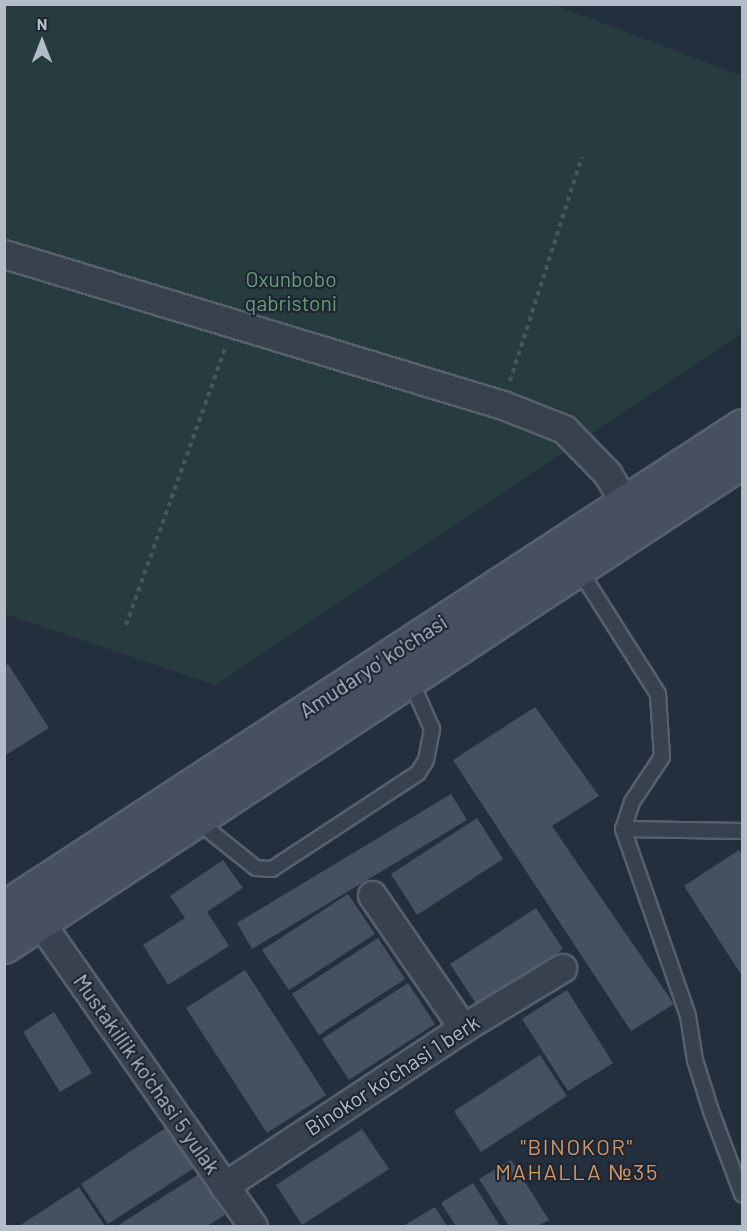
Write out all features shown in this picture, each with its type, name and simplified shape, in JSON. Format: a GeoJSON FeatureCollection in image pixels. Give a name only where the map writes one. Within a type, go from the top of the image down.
{"type":"FeatureCollection","features":[{"type":"Feature","properties":{"kind":"street"},"geometry":{"type":"LineString","coordinates":[[4,254],[503,405],[564,429],[607,473],[625,503]]}},
{"type":"Feature","properties":{"kind":"street","name":"Amudaryo' ko'chasi"},"geometry":{"type":"LineString","coordinates":[[4,908],[742,426]]}},
{"type":"Feature","properties":{"kind":"street"},"geometry":{"type":"LineString","coordinates":[[4,946],[742,461]]}},
{"type":"Feature","properties":{"kind":"street"},"geometry":{"type":"LineString","coordinates":[[372,895],[463,1028]]}},
{"type":"Feature","properties":{"kind":"street","name":"Mustakillik ko'chasi 5 yulak"},"geometry":{"type":"LineString","coordinates":[[40,922],[253,1227]]}},
{"type":"Feature","properties":{"kind":"street","name":"Binokor ko'chasi 1 berk"},"geometry":{"type":"LineString","coordinates":[[224,1186],[463,1028],[562,968]]}},
{"type":"Feature","properties":{"kind":"lane"},"geometry":{"type":"LineString","coordinates":[[578,568],[658,694],[662,757],[632,802],[623,829],[688,1016],[695,1060],[742,1194]]}},
{"type":"Feature","properties":{"kind":"lane"},"geometry":{"type":"LineString","coordinates":[[196,820],[256,868],[272,869],[418,773],[426,760],[432,729],[410,678]]}},
{"type":"Feature","properties":{"kind":"lane"},"geometry":{"type":"LineString","coordinates":[[623,829],[742,831]]}},
{"type":"Feature","properties":{"kind":"path"},"geometry":{"type":"LineString","coordinates":[[503,405],[582,157]]}},
{"type":"Feature","properties":{"kind":"path"},"geometry":{"type":"LineString","coordinates":[[126,625],[233,324]]}},
{"type":"Feature","properties":{"kind":"green space","name":"Oxunbobo qabristoni"},"geometry":{"type":"Polygon","coordinates":[[[5,5],[555,5],[742,76],[742,333],[216,685],[5,614],[5,5]]]}},
{"type":"Feature","properties":{"kind":"building"},"geometry":{"type":"Polygon","coordinates":[[[8,664],[49,728],[4,756],[4,667],[8,664]]]}},
{"type":"Feature","properties":{"kind":"building"},"geometry":{"type":"Polygon","coordinates":[[[535,707],[599,796],[552,826],[674,1004],[631,1031],[453,760],[535,707]]]}},
{"type":"Feature","properties":{"kind":"building"},"geometry":{"type":"Polygon","coordinates":[[[451,794],[467,820],[252,949],[237,923],[451,794]]]}},
{"type":"Feature","properties":{"kind":"building"},"geometry":{"type":"Polygon","coordinates":[[[477,818],[503,859],[417,915],[391,874],[477,818]]]}},
{"type":"Feature","properties":{"kind":"building"},"geometry":{"type":"Polygon","coordinates":[[[739,850],[742,855],[742,976],[684,886],[739,850]]]}},
{"type":"Feature","properties":{"kind":"building"},"geometry":{"type":"Polygon","coordinates":[[[223,860],[243,888],[207,912],[229,946],[168,985],[143,945],[185,918],[170,896],[223,860]]]}},
{"type":"Feature","properties":{"kind":"building"},"geometry":{"type":"Polygon","coordinates":[[[348,894],[375,934],[289,990],[262,950],[348,894]]]}},
{"type":"Feature","properties":{"kind":"building"},"geometry":{"type":"Polygon","coordinates":[[[536,908],[563,949],[477,1005],[450,964],[536,908]]]}},
{"type":"Feature","properties":{"kind":"building"},"geometry":{"type":"Polygon","coordinates":[[[378,938],[405,979],[319,1035],[292,994],[378,938]]]}},
{"type":"Feature","properties":{"kind":"building"},"geometry":{"type":"Polygon","coordinates":[[[245,970],[326,1095],[267,1133],[186,1008],[245,970]]]}},
{"type":"Feature","properties":{"kind":"building"},"geometry":{"type":"Polygon","coordinates":[[[408,983],[435,1024],[349,1080],[322,1039],[408,983]]]}},
{"type":"Feature","properties":{"kind":"building"},"geometry":{"type":"Polygon","coordinates":[[[567,990],[613,1063],[568,1091],[522,1019],[567,990]]]}},
{"type":"Feature","properties":{"kind":"building"},"geometry":{"type":"Polygon","coordinates":[[[54,1012],[92,1073],[60,1092],[23,1032],[54,1012]]]}},
{"type":"Feature","properties":{"kind":"building"},"geometry":{"type":"Polygon","coordinates":[[[540,1055],[567,1096],[481,1152],[454,1111],[540,1055]]]}},
{"type":"Feature","properties":{"kind":"building"},"geometry":{"type":"Polygon","coordinates":[[[167,1127],[194,1168],[108,1224],[81,1184],[167,1127]]]}},
{"type":"Feature","properties":{"kind":"building"},"geometry":{"type":"Polygon","coordinates":[[[362,1129],[389,1169],[302,1225],[276,1185],[362,1129]]]}},
{"type":"Feature","properties":{"kind":"building"},"geometry":{"type":"Polygon","coordinates":[[[511,1160],[549,1220],[538,1226],[509,1226],[479,1179],[511,1160]]]}},
{"type":"Feature","properties":{"kind":"building"},"geometry":{"type":"Polygon","coordinates":[[[199,1174],[225,1215],[207,1226],[117,1226],[199,1174]]]}},
{"type":"Feature","properties":{"kind":"building"},"geometry":{"type":"Polygon","coordinates":[[[473,1183],[500,1226],[456,1226],[441,1203],[473,1183]]]}},
{"type":"Feature","properties":{"kind":"building"},"geometry":{"type":"Polygon","coordinates":[[[79,1187],[105,1226],[19,1226],[79,1187]]]}},
{"type":"Feature","properties":{"kind":"building"},"geometry":{"type":"Polygon","coordinates":[[[435,1207],[447,1226],[403,1226],[435,1207]]]}},
{"type":"Feature","properties":{"kind":"district","name":"\"BINOKOR\" MAHALLA №35"},"geometry":{"type":"Point","coordinates":[577,1158]}}]}
